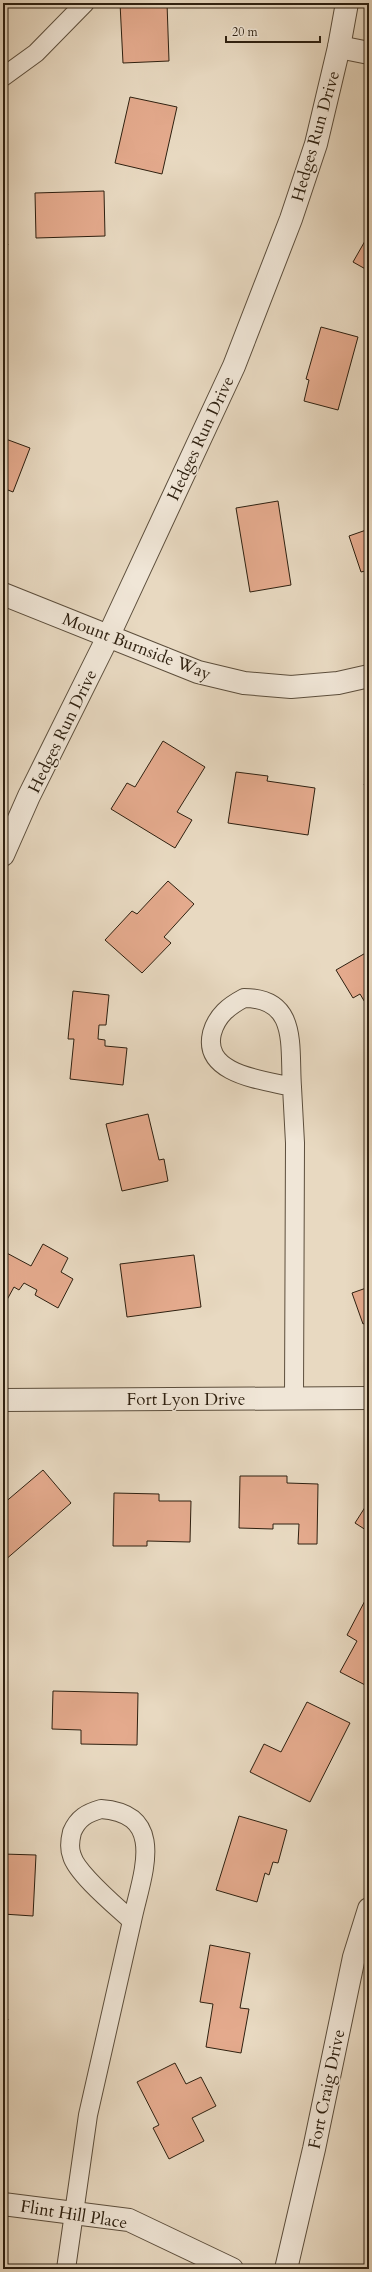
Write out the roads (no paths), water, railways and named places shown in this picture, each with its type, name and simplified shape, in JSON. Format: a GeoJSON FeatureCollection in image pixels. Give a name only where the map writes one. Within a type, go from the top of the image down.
{"type":"FeatureCollection","features":[{"type":"Feature","properties":{"kind":"street","name":"Hedges Run Drive"},"geometry":{"type":"LineString","coordinates":[[3,855],[29,796],[108,637],[234,366],[291,219],[316,144],[339,47],[347,3]]}},
{"type":"Feature","properties":{"kind":"street"},"geometry":{"type":"LineString","coordinates":[[339,47],[369,53]]}},
{"type":"Feature","properties":{"kind":"street","name":"Mount Burnside Way"},"geometry":{"type":"LineString","coordinates":[[3,594],[198,672],[244,683],[291,687],[338,683],[369,676]]}},
{"type":"Feature","properties":{"kind":"street","name":"Fort Lyon Drive"},"geometry":{"type":"LineString","coordinates":[[3,1400],[369,1398]]}},
{"type":"Feature","properties":{"kind":"street","name":"Fort Craig Drive"},"geometry":{"type":"LineString","coordinates":[[286,2269],[314,2149],[354,1957],[369,1909]]}},
{"type":"Feature","properties":{"kind":"street","name":"Flint Hill Place"},"geometry":{"type":"LineString","coordinates":[[3,2204],[129,2220],[232,2269]]}},
{"type":"Feature","properties":{"kind":"lane"},"geometry":{"type":"LineString","coordinates":[[3,77],[36,53],[85,3]]}},
{"type":"Feature","properties":{"kind":"lane"},"geometry":{"type":"LineString","coordinates":[[292,1087],[236,1073],[224,1067],[214,1055],[211,1039],[215,1023],[230,1006],[244,998],[260,998],[277,1007],[288,1023],[292,1087],[295,1143],[294,1398]]}},
{"type":"Feature","properties":{"kind":"lane"},"geometry":{"type":"LineString","coordinates":[[66,2269],[88,2115],[132,1921],[147,1850],[144,1833],[134,1819],[119,1810],[101,1809],[88,1812],[76,1824],[70,1839],[71,1856],[78,1868],[132,1921]]}}]}
